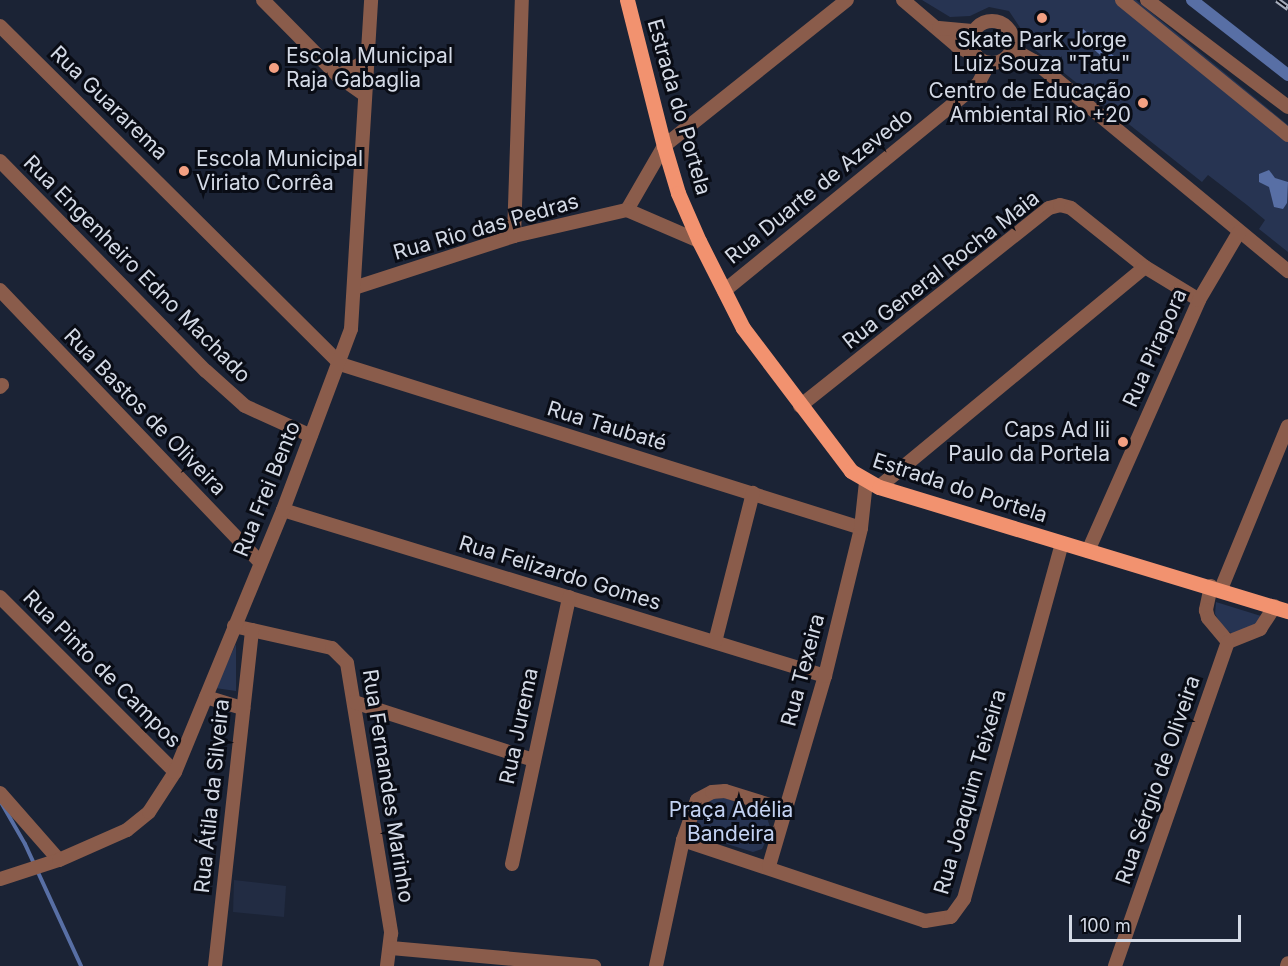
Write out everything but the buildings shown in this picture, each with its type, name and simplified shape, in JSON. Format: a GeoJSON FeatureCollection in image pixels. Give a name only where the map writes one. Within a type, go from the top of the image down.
{"type":"FeatureCollection","features":[{"type":"Feature","properties":{"kind":"main road","name":"Estrada do Portela"},"geometry":{"type":"LineString","coordinates":[[627,0],[664,147],[678,193],[699,241],[743,328],[834,454],[873,485],[1281,609]]}},
{"type":"Feature","properties":{"kind":"street"},"geometry":{"type":"LineString","coordinates":[[263,0],[338,76],[365,95]]}},
{"type":"Feature","properties":{"kind":"street","name":"Rua Frei Bento"},"geometry":{"type":"LineString","coordinates":[[0,879],[55,862],[127,830],[149,812],[175,772],[283,510],[340,364],[351,329],[357,287],[371,0]]}},
{"type":"Feature","properties":{"kind":"street"},"geometry":{"type":"LineString","coordinates":[[514,236],[522,0]]}},
{"type":"Feature","properties":{"kind":"street"},"geometry":{"type":"LineString","coordinates":[[699,241],[627,210],[664,147],[847,0]]}},
{"type":"Feature","properties":{"kind":"street"},"geometry":{"type":"LineString","coordinates":[[903,0],[939,28],[957,46],[983,59],[1006,58],[1012,49],[1012,35],[1004,25],[985,23],[975,31],[972,44],[983,59]]}},
{"type":"Feature","properties":{"kind":"street"},"geometry":{"type":"LineString","coordinates":[[1122,0],[1288,135]]}},
{"type":"Feature","properties":{"kind":"street"},"geometry":{"type":"LineString","coordinates":[[1147,0],[1288,107]]}},
{"type":"Feature","properties":{"kind":"street","name":"Rua Guararema"},"geometry":{"type":"LineString","coordinates":[[0,26],[340,364]]}},
{"type":"Feature","properties":{"kind":"street"},"geometry":{"type":"LineString","coordinates":[[939,28],[975,31]]}},
{"type":"Feature","properties":{"kind":"street"},"geometry":{"type":"LineString","coordinates":[[1012,49],[1034,62],[1288,271]]}},
{"type":"Feature","properties":{"kind":"street","name":"Rua Duarte de Azevedo"},"geometry":{"type":"LineString","coordinates":[[724,291],[978,84],[983,59]]}},
{"type":"Feature","properties":{"kind":"street"},"geometry":{"type":"LineString","coordinates":[[338,76],[368,60]]}},
{"type":"Feature","properties":{"kind":"street","name":"Rua Engenheiro Edno Machado"},"geometry":{"type":"LineString","coordinates":[[0,161],[206,371],[245,406],[311,436]]}},
{"type":"Feature","properties":{"kind":"street","name":"Rua General Rocha Maia"},"geometry":{"type":"LineString","coordinates":[[800,406],[1049,208],[1071,208],[1144,267],[1199,300]]}},
{"type":"Feature","properties":{"kind":"street","name":"Rua Rio das Pedras"},"geometry":{"type":"LineString","coordinates":[[357,287],[514,236],[627,210]]}},
{"type":"Feature","properties":{"kind":"street","name":"Rua Pirapora"},"geometry":{"type":"LineString","coordinates":[[1088,551],[1199,300],[1239,232]]}},
{"type":"Feature","properties":{"kind":"street"},"geometry":{"type":"LineString","coordinates":[[873,485],[1144,267]]}},
{"type":"Feature","properties":{"kind":"street","name":"Rua Bastos de Oliveira"},"geometry":{"type":"LineString","coordinates":[[0,290],[260,562]]}},
{"type":"Feature","properties":{"kind":"street","name":"Rua Taubaté"},"geometry":{"type":"LineString","coordinates":[[340,364],[861,528]]}},
{"type":"Feature","properties":{"kind":"street"},"geometry":{"type":"LineString","coordinates":[[1281,609],[1260,629],[1228,642],[1208,618],[1206,610],[1288,426]]}},
{"type":"Feature","properties":{"kind":"street","name":"Rua Texeira"},"geometry":{"type":"LineString","coordinates":[[770,866],[825,676],[873,485]]}},
{"type":"Feature","properties":{"kind":"street"},"geometry":{"type":"LineString","coordinates":[[715,642],[753,493]]}},
{"type":"Feature","properties":{"kind":"street","name":"Rua Felizardo Gomes"},"geometry":{"type":"LineString","coordinates":[[283,510],[825,676]]}},
{"type":"Feature","properties":{"kind":"street","name":"Rua Joaquim Teixeira"},"geometry":{"type":"LineString","coordinates":[[683,840],[770,866],[925,921],[951,918],[964,899],[1062,543]]}},
{"type":"Feature","properties":{"kind":"street","name":"Rua Pinto de Campos"},"geometry":{"type":"LineString","coordinates":[[0,597],[175,772]]}},
{"type":"Feature","properties":{"kind":"street","name":"Rua Jurema"},"geometry":{"type":"LineString","coordinates":[[512,864],[569,597]]}},
{"type":"Feature","properties":{"kind":"street","name":"Rua Fernandes Marinho"},"geometry":{"type":"LineString","coordinates":[[234,626],[332,648],[347,663],[391,948],[387,966]]}},
{"type":"Feature","properties":{"kind":"street","name":"Rua Átila da Silveira"},"geometry":{"type":"LineString","coordinates":[[215,966],[252,630]]}},
{"type":"Feature","properties":{"kind":"street","name":"Rua Sérgio de Oliveira"},"geometry":{"type":"LineString","coordinates":[[1115,966],[1228,642]]}},
{"type":"Feature","properties":{"kind":"street"},"geometry":{"type":"LineString","coordinates":[[206,697],[243,708]]}},
{"type":"Feature","properties":{"kind":"street"},"geometry":{"type":"LineString","coordinates":[[354,702],[534,760]]}},
{"type":"Feature","properties":{"kind":"street"},"geometry":{"type":"LineString","coordinates":[[656,966],[683,840],[697,800],[712,792],[742,795],[786,810]]}},
{"type":"Feature","properties":{"kind":"street"},"geometry":{"type":"LineString","coordinates":[[0,793],[55,862]]}},
{"type":"Feature","properties":{"kind":"street"},"geometry":{"type":"LineString","coordinates":[[391,948],[594,966]]}},
{"type":"Feature","properties":{"kind":"shaded area"},"geometry":{"type":"Polygon","coordinates":[[[1083,29],[1115,57],[1109,63],[1078,35],[1083,29]]]}},
{"type":"Feature","properties":{"kind":"shaded area"},"geometry":{"type":"Polygon","coordinates":[[[1269,170],[1275,178],[1288,182],[1287,203],[1283,209],[1274,207],[1269,187],[1259,182],[1259,174],[1269,170]]]}},
{"type":"Feature","properties":{"kind":"shaded area"},"geometry":{"type":"Polygon","coordinates":[[[234,880],[286,886],[284,917],[233,912],[234,880]]]}},
{"type":"Feature","properties":{"kind":"green space"},"geometry":{"type":"Polygon","coordinates":[[[922,0],[1136,0],[1288,125],[1288,252],[1259,229],[1265,220],[1247,205],[1208,175],[1202,182],[1035,50],[1009,11],[989,7],[970,16],[950,17],[922,0]]]}},
{"type":"Feature","properties":{"kind":"green space"},"geometry":{"type":"Polygon","coordinates":[[[1216,602],[1261,616],[1257,626],[1233,634],[1224,629],[1215,614],[1216,602]]]}},
{"type":"Feature","properties":{"kind":"green space"},"geometry":{"type":"Polygon","coordinates":[[[236,644],[236,691],[215,688],[236,644]]]}},
{"type":"Feature","properties":{"kind":"green space","name":"Praça Adélia Bandeira"},"geometry":{"type":"Polygon","coordinates":[[[725,798],[765,812],[771,830],[762,849],[753,852],[714,840],[696,829],[694,818],[704,799],[725,798]]]}},
{"type":"Feature","properties":{"kind":"waterway"},"geometry":{"type":"LineString","coordinates":[[1192,0],[1288,75]]}},
{"type":"Feature","properties":{"kind":"waterway"},"geometry":{"type":"LineString","coordinates":[[2,804],[25,844],[81,966]]}},
{"type":"Feature","properties":{"kind":"railway"},"geometry":{"type":"LineString","coordinates":[[1277,0],[1288,8]]}},
{"type":"Feature","properties":{"kind":"place","name":"Skate Park Jorge Luiz Souza \"Tatu\""},"geometry":{"type":"Point","coordinates":[1042,18]}},
{"type":"Feature","properties":{"kind":"place","name":"Escola Municipal Raja Gabaglia"},"geometry":{"type":"Point","coordinates":[274,68]}},
{"type":"Feature","properties":{"kind":"place","name":"Centro de Educação Ambiental Rio +20"},"geometry":{"type":"Point","coordinates":[1143,103]}},
{"type":"Feature","properties":{"kind":"place","name":"Escola Municipal Viriato Corrêa"},"geometry":{"type":"Point","coordinates":[184,171]}},
{"type":"Feature","properties":{"kind":"place","name":"Caps Ad Iii Paulo da Portela"},"geometry":{"type":"Point","coordinates":[1123,442]}}]}
